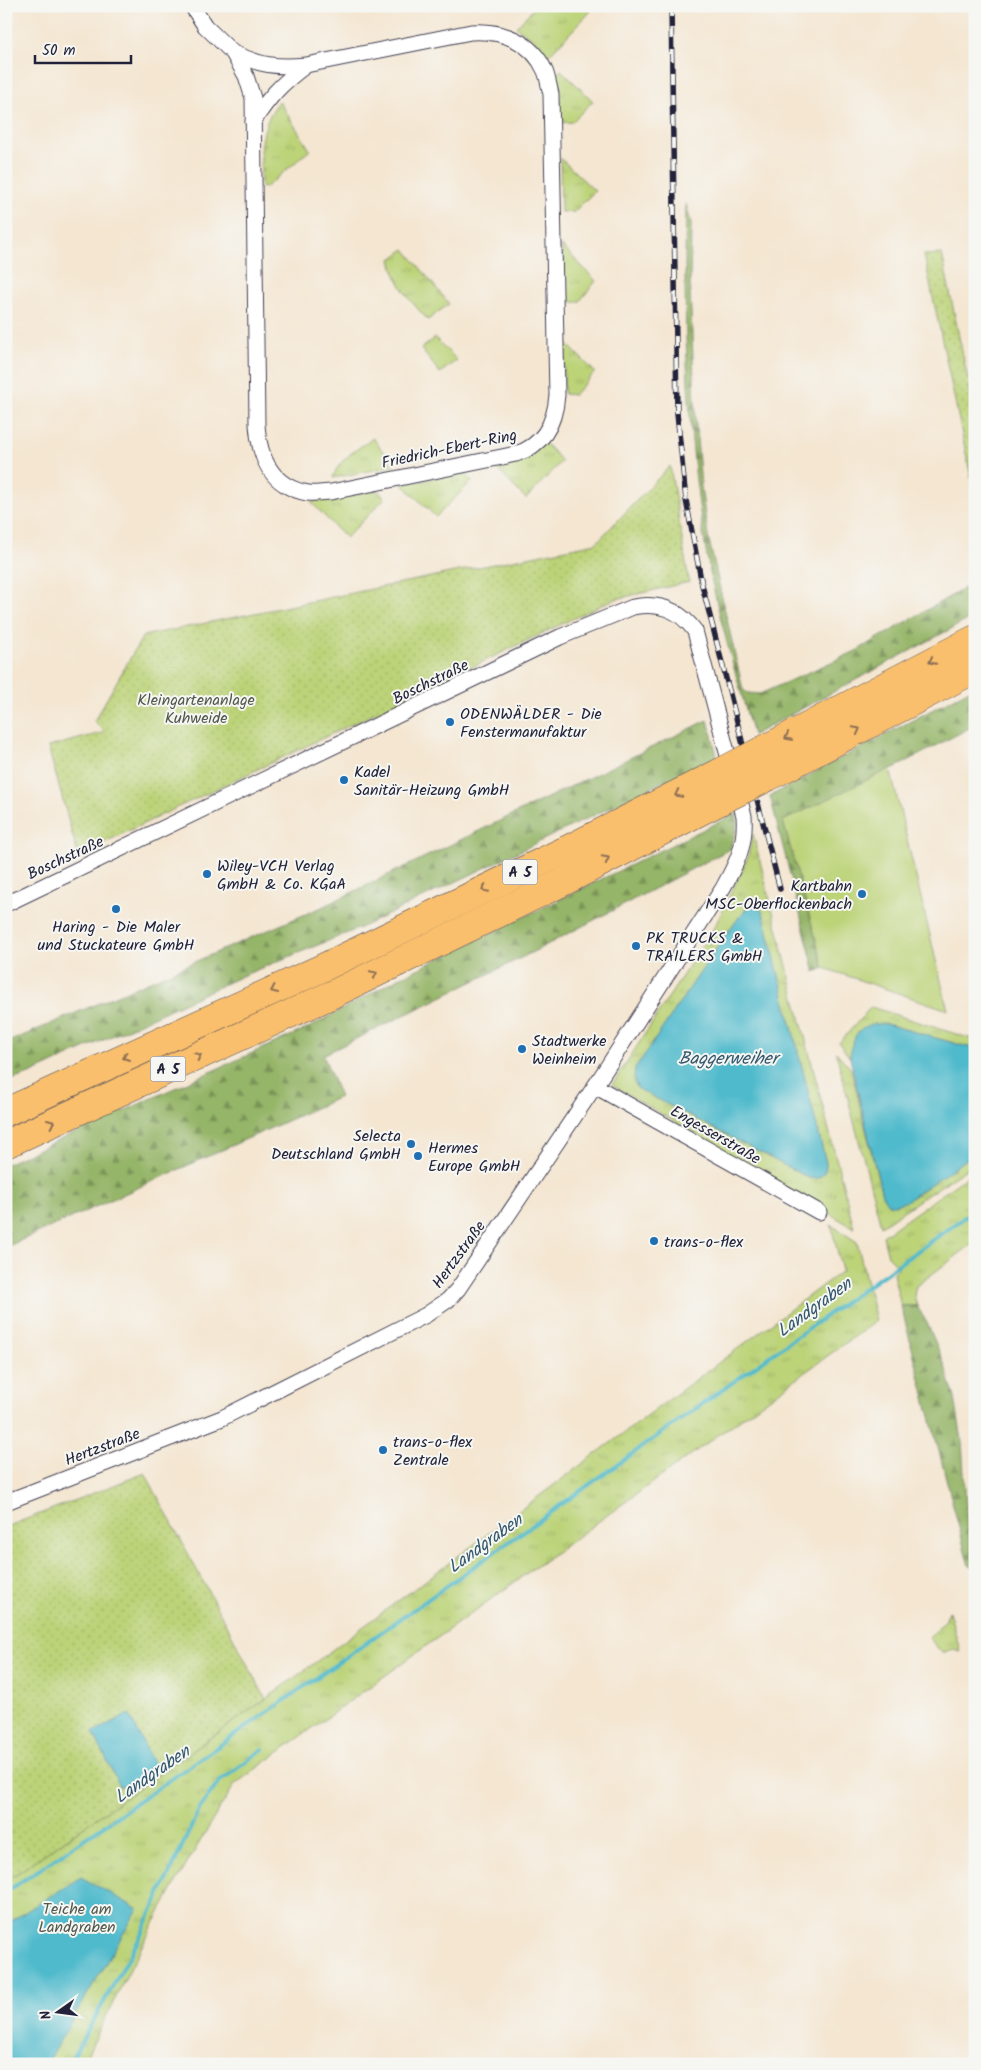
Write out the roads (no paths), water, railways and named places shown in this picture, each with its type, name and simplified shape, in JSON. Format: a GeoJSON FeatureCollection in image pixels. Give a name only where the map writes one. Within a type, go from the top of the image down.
{"type":"FeatureCollection","features":[{"type":"Feature","properties":{"kind":"highway","name":"A 5"},"geometry":{"type":"LineString","coordinates":[[6,1144],[330,995],[563,882],[731,795],[764,764],[975,638]]}},
{"type":"Feature","properties":{"kind":"highway","name":"A 5"},"geometry":{"type":"LineString","coordinates":[[764,764],[975,669]]}},
{"type":"Feature","properties":{"kind":"highway","name":"A 5"},"geometry":{"type":"LineString","coordinates":[[6,1112],[318,970],[566,850],[731,795]]}},
{"type":"Feature","properties":{"kind":"street","name":"Friedrich-Ebert-Ring"},"geometry":{"type":"LineString","coordinates":[[192,6],[205,26],[233,54],[248,83],[253,98],[256,424],[262,455],[267,468],[285,486],[308,493],[331,492],[516,454],[531,447],[541,439],[554,418],[557,395],[551,94],[546,71],[533,52],[518,40],[489,30],[464,33],[306,65],[283,67],[258,64],[233,54]]}},
{"type":"Feature","properties":{"kind":"street","name":"Friedrich-Ebert-Ring"},"geometry":{"type":"LineString","coordinates":[[253,122],[283,82],[306,65]]}},
{"type":"Feature","properties":{"kind":"street","name":"Boschstraße"},"geometry":{"type":"LineString","coordinates":[[6,904],[560,637],[633,607],[645,605],[654,604],[673,610],[689,623],[695,631],[731,795]]}},
{"type":"Feature","properties":{"kind":"street","name":"Hertzstraße"},"geometry":{"type":"LineString","coordinates":[[6,1502],[222,1418],[438,1308],[458,1289],[595,1086],[723,888],[741,854],[745,829],[731,795]]}},
{"type":"Feature","properties":{"kind":"street","name":"Engesserstraße"},"geometry":{"type":"LineString","coordinates":[[595,1086],[819,1212]]}},
{"type":"Feature","properties":{"kind":"water","name":"Baggerweiher"},"geometry":{"type":"Polygon","coordinates":[[[753,906],[760,908],[764,916],[826,1163],[824,1173],[817,1178],[809,1178],[638,1089],[634,1080],[635,1069],[727,933],[745,910],[753,906]]]}},
{"type":"Feature","properties":{"kind":"water"},"geometry":{"type":"Polygon","coordinates":[[[873,1024],[886,1024],[975,1049],[975,1153],[905,1202],[895,1205],[888,1204],[882,1195],[850,1058],[851,1047],[856,1035],[862,1028],[873,1024]]]}},
{"type":"Feature","properties":{"kind":"water"},"geometry":{"type":"Polygon","coordinates":[[[129,1714],[156,1769],[120,1787],[93,1732],[129,1714]]]}},
{"type":"Feature","properties":{"kind":"water"},"geometry":{"type":"Polygon","coordinates":[[[81,1877],[138,1909],[46,2064],[6,2064],[6,1924],[81,1877]]]}},
{"type":"Feature","properties":{"kind":"waterway","name":"Landgraben"},"geometry":{"type":"LineString","coordinates":[[6,1892],[371,1639],[975,1210]]}},
{"type":"Feature","properties":{"kind":"waterway"},"geometry":{"type":"LineString","coordinates":[[69,2064],[138,1941],[200,1808],[219,1782],[263,1749]]}},
{"type":"Feature","properties":{"kind":"railway"},"geometry":{"type":"LineString","coordinates":[[671,6],[677,413],[686,500],[702,585],[780,889]]}},
{"type":"Feature","properties":{"kind":"place","name":"ODENWÄLDER - Die Fenstermanufaktur"},"geometry":{"type":"Point","coordinates":[450,722]}},
{"type":"Feature","properties":{"kind":"place","name":"Kadel Sanitär-Heizung GmbH"},"geometry":{"type":"Point","coordinates":[344,780]}},
{"type":"Feature","properties":{"kind":"place","name":"Wiley-VCH Verlag GmbH & Co. KGaA"},"geometry":{"type":"Point","coordinates":[207,874]}},
{"type":"Feature","properties":{"kind":"place","name":"Kartbahn MSC-Oberflockenbach"},"geometry":{"type":"Point","coordinates":[862,894]}},
{"type":"Feature","properties":{"kind":"place","name":"Haring - Die Maler und Stuckateure GmbH"},"geometry":{"type":"Point","coordinates":[116,909]}},
{"type":"Feature","properties":{"kind":"place","name":"PK TRUCKS & TRAILERS GmbH"},"geometry":{"type":"Point","coordinates":[636,946]}},
{"type":"Feature","properties":{"kind":"place","name":"Stadtwerke Weinheim"},"geometry":{"type":"Point","coordinates":[522,1049]}},
{"type":"Feature","properties":{"kind":"place","name":"Selecta Deutschland GmbH"},"geometry":{"type":"Point","coordinates":[411,1144]}},
{"type":"Feature","properties":{"kind":"place","name":"Hermes Europe GmbH"},"geometry":{"type":"Point","coordinates":[418,1156]}},
{"type":"Feature","properties":{"kind":"place","name":"trans-o-flex"},"geometry":{"type":"Point","coordinates":[654,1241]}},
{"type":"Feature","properties":{"kind":"place","name":"trans-o-flex Zentrale"},"geometry":{"type":"Point","coordinates":[383,1450]}},
{"type":"Feature","properties":{"kind":"park label","name":"Kleingartenanlage Kuhweide"},"geometry":{"type":"Point","coordinates":[196,708]}},
{"type":"Feature","properties":{"kind":"park label","name":"Teiche am Landgraben"},"geometry":{"type":"Point","coordinates":[77,1917]}}]}
